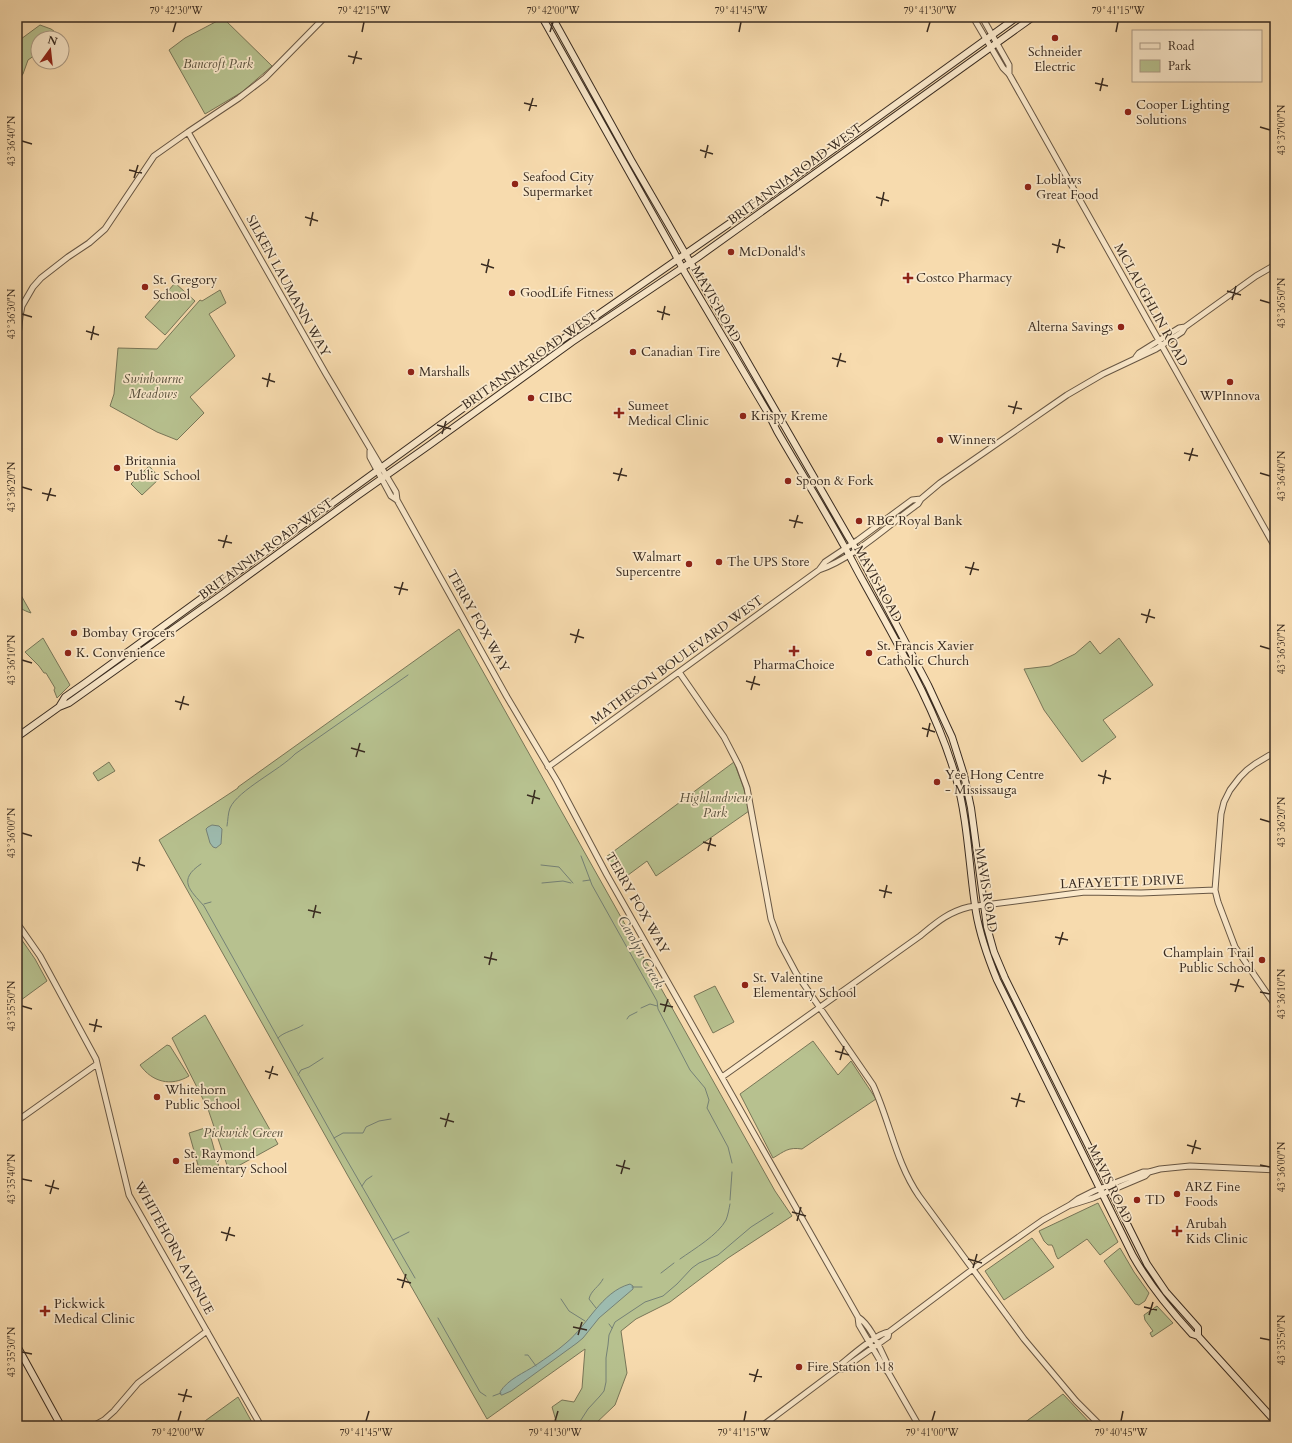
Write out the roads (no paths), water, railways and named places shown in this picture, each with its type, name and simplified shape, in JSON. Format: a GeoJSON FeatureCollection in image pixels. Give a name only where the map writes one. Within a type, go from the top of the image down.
{"type":"FeatureCollection","features":[{"type":"Feature","properties":{"kind":"main road","name":"MAVIS ROAD"},"geometry":{"type":"LineString","coordinates":[[542,17],[682,268],[768,413],[881,611],[920,689],[944,741],[956,778],[962,807],[975,906],[984,947],[997,980],[1145,1277],[1181,1322],[1192,1334],[1198,1336],[1275,1421]]}},
{"type":"Feature","properties":{"kind":"main road","name":"MAVIS ROAD"},"geometry":{"type":"LineString","coordinates":[[552,17],[631,160],[872,577],[928,685],[952,737],[964,775],[971,808],[986,927],[994,952],[1005,978],[1147,1264],[1166,1292],[1198,1328],[1198,1336]]}},
{"type":"Feature","properties":{"kind":"main road","name":"BRITANNIA ROAD WEST"},"geometry":{"type":"LineString","coordinates":[[17,737],[58,707],[72,692],[462,409],[772,193],[1018,17]]}},
{"type":"Feature","properties":{"kind":"main road","name":"BRITANNIA ROAD WEST"},"geometry":{"type":"LineString","coordinates":[[58,707],[69,703],[143,651],[572,342],[690,263],[1034,17]]}},
{"type":"Feature","properties":{"kind":"main road"},"geometry":{"type":"LineString","coordinates":[[727,345],[735,341]]}},
{"type":"Feature","properties":{"kind":"main road"},"geometry":{"type":"LineString","coordinates":[[17,1346],[61,1426]]}},
{"type":"Feature","properties":{"kind":"street"},"geometry":{"type":"LineString","coordinates":[[17,347],[22,306],[33,286],[41,278],[89,243],[105,229],[154,156],[228,106],[265,78],[325,17]]}},
{"type":"Feature","properties":{"kind":"street","name":"MCLAUGHLIN ROAD"},"geometry":{"type":"LineString","coordinates":[[974,17],[1003,68],[1009,74],[1275,547]]}},
{"type":"Feature","properties":{"kind":"street","name":"MCLAUGHLIN ROAD"},"geometry":{"type":"LineString","coordinates":[[982,17],[1009,65],[1009,74]]}},
{"type":"Feature","properties":{"kind":"street","name":"SILKEN LAUMANN WAY"},"geometry":{"type":"LineString","coordinates":[[188,132],[370,451],[370,457],[384,477]]}},
{"type":"Feature","properties":{"kind":"street","name":"MATHESON BOULEVARD WEST"},"geometry":{"type":"LineString","coordinates":[[819,570],[831,566],[856,549],[918,504],[921,499],[962,468],[1067,395],[1136,357],[1139,353],[1160,343],[1179,328],[1185,327],[1256,276],[1275,265]]}},
{"type":"Feature","properties":{"kind":"street","name":"TERRY FOX WAY"},"geometry":{"type":"LineString","coordinates":[[384,477],[396,492],[397,500],[548,766],[607,875],[858,1317],[859,1325],[884,1369],[888,1372],[920,1426]]}},
{"type":"Feature","properties":{"kind":"street","name":"MATHESON BOULEVARD WEST"},"geometry":{"type":"LineString","coordinates":[[548,766],[819,570],[825,562],[912,500],[921,499]]}},
{"type":"Feature","properties":{"kind":"street"},"geometry":{"type":"LineString","coordinates":[[679,672],[724,737],[739,766],[747,788],[771,919],[780,943],[796,973],[873,1085],[880,1100],[901,1164],[908,1179],[1024,1339],[1076,1401],[1101,1426]]}},
{"type":"Feature","properties":{"kind":"street"},"geometry":{"type":"LineString","coordinates":[[1275,755],[1255,764],[1243,773],[1230,790],[1224,802],[1221,814],[1215,890],[1235,948],[1275,1005]]}},
{"type":"Feature","properties":{"kind":"street","name":"LAFAYETTE DRIVE"},"geometry":{"type":"LineString","coordinates":[[722,1077],[948,915],[961,909],[1085,892],[1141,893],[1215,890]]}},
{"type":"Feature","properties":{"kind":"street","name":"WHITEHORN AVENUE"},"geometry":{"type":"LineString","coordinates":[[17,923],[40,956],[97,1064],[130,1195],[261,1426]]}},
{"type":"Feature","properties":{"kind":"street"},"geometry":{"type":"LineString","coordinates":[[17,1121],[97,1064]]}},
{"type":"Feature","properties":{"kind":"street"},"geometry":{"type":"LineString","coordinates":[[762,1426],[838,1369],[843,1369],[871,1345],[875,1339],[884,1333],[889,1332],[973,1269],[1043,1220],[1078,1199],[1102,1191],[1143,1172],[1167,1168],[1190,1166],[1275,1170]]}},
{"type":"Feature","properties":{"kind":"street","name":"TERRY FOX WAY"},"geometry":{"type":"LineString","coordinates":[[858,1317],[864,1321],[878,1344],[889,1367],[888,1372]]}},
{"type":"Feature","properties":{"kind":"street"},"geometry":{"type":"LineString","coordinates":[[93,1426],[104,1420],[114,1411],[138,1383],[207,1331]]}},
{"type":"Feature","properties":{"kind":"street"},"geometry":{"type":"LineString","coordinates":[[871,1345],[878,1344],[888,1337],[889,1332]]}},
{"type":"Feature","properties":{"kind":"waterway"},"geometry":{"type":"LineString","coordinates":[[227,826],[230,808],[241,794],[280,767],[295,754],[408,675]]}},
{"type":"Feature","properties":{"kind":"waterway","name":"Carolyn Creek"},"geometry":{"type":"LineString","coordinates":[[581,856],[592,885],[657,1001],[658,1009],[690,1070],[705,1088],[709,1100],[707,1108],[728,1147],[732,1163]]}},
{"type":"Feature","properties":{"kind":"waterway"},"geometry":{"type":"LineString","coordinates":[[201,864],[189,875],[188,885],[194,895],[204,906],[333,1136],[415,1278]]}},
{"type":"Feature","properties":{"kind":"waterway"},"geometry":{"type":"LineString","coordinates":[[541,865],[559,867],[573,883]]}},
{"type":"Feature","properties":{"kind":"waterway","name":"Carolyn Creek"},"geometry":{"type":"LineString","coordinates":[[583,881],[590,880]]}},
{"type":"Feature","properties":{"kind":"waterway"},"geometry":{"type":"LineString","coordinates":[[542,883],[563,881],[571,883]]}},
{"type":"Feature","properties":{"kind":"waterway"},"geometry":{"type":"LineString","coordinates":[[204,904],[211,902]]}},
{"type":"Feature","properties":{"kind":"waterway"},"geometry":{"type":"LineString","coordinates":[[641,1008],[650,1004],[657,1006]]}},
{"type":"Feature","properties":{"kind":"waterway"},"geometry":{"type":"LineString","coordinates":[[627,1019],[629,1016],[637,1012]]}},
{"type":"Feature","properties":{"kind":"waterway"},"geometry":{"type":"LineString","coordinates":[[278,1038],[283,1034],[303,1025]]}},
{"type":"Feature","properties":{"kind":"waterway"},"geometry":{"type":"LineString","coordinates":[[298,1075],[301,1070],[323,1058]]}},
{"type":"Feature","properties":{"kind":"waterway"},"geometry":{"type":"LineString","coordinates":[[334,1138],[343,1133],[363,1133],[366,1127],[379,1121],[391,1119]]}},
{"type":"Feature","properties":{"kind":"waterway","name":"Carolyn Creek"},"geometry":{"type":"LineString","coordinates":[[730,1200],[732,1172]]}},
{"type":"Feature","properties":{"kind":"waterway"},"geometry":{"type":"LineString","coordinates":[[362,1186],[366,1180],[372,1176]]}},
{"type":"Feature","properties":{"kind":"waterway","name":"Carolyn Creek"},"geometry":{"type":"LineString","coordinates":[[680,1259],[705,1241],[722,1226],[726,1220],[730,1204]]}},
{"type":"Feature","properties":{"kind":"waterway","name":"Carolyn Creek"},"geometry":{"type":"LineString","coordinates":[[574,1426],[579,1423],[588,1409],[604,1391],[609,1335],[615,1322],[645,1302],[663,1296],[692,1268],[699,1263],[718,1255],[751,1227],[773,1213]]}},
{"type":"Feature","properties":{"kind":"waterway"},"geometry":{"type":"LineString","coordinates":[[393,1240],[409,1232]]}},
{"type":"Feature","properties":{"kind":"waterway","name":"Carolyn Creek"},"geometry":{"type":"LineString","coordinates":[[661,1273],[674,1263]]}},
{"type":"Feature","properties":{"kind":"waterway"},"geometry":{"type":"LineString","coordinates":[[596,1308],[589,1299],[591,1293],[603,1279]]}},
{"type":"Feature","properties":{"kind":"waterway","name":"Carolyn Creek"},"geometry":{"type":"LineString","coordinates":[[632,1287],[642,1287]]}},
{"type":"Feature","properties":{"kind":"waterway"},"geometry":{"type":"LineString","coordinates":[[561,1299],[569,1311],[585,1321]]}},
{"type":"Feature","properties":{"kind":"waterway"},"geometry":{"type":"LineString","coordinates":[[438,1318],[480,1392],[486,1396]]}},
{"type":"Feature","properties":{"kind":"waterway","name":"Carolyn Creek"},"geometry":{"type":"LineString","coordinates":[[609,1324],[612,1328]]}},
{"type":"Feature","properties":{"kind":"waterway"},"geometry":{"type":"LineString","coordinates":[[525,1355],[528,1355],[536,1366]]}},
{"type":"Feature","properties":{"kind":"waterway"},"geometry":{"type":"LineString","coordinates":[[493,1396],[501,1393]]}},
{"type":"Feature","properties":{"kind":"place","name":"Schneider Electric"},"geometry":{"type":"Point","coordinates":[1055,38]}},
{"type":"Feature","properties":{"kind":"place","name":"Cooper Lighting Solutions"},"geometry":{"type":"Point","coordinates":[1128,112]}},
{"type":"Feature","properties":{"kind":"place","name":"Seafood City Supermarket"},"geometry":{"type":"Point","coordinates":[515,184]}},
{"type":"Feature","properties":{"kind":"place","name":"Loblaws Great Food"},"geometry":{"type":"Point","coordinates":[1028,187]}},
{"type":"Feature","properties":{"kind":"place","name":"McDonald's"},"geometry":{"type":"Point","coordinates":[731,252]}},
{"type":"Feature","properties":{"kind":"place","name":"Costco Pharmacy"},"geometry":{"type":"Point","coordinates":[908,278]}},
{"type":"Feature","properties":{"kind":"place","name":"St. Gregory School"},"geometry":{"type":"Point","coordinates":[145,287]}},
{"type":"Feature","properties":{"kind":"place","name":"GoodLife Fitness"},"geometry":{"type":"Point","coordinates":[512,293]}},
{"type":"Feature","properties":{"kind":"place","name":"Alterna Savings"},"geometry":{"type":"Point","coordinates":[1121,327]}},
{"type":"Feature","properties":{"kind":"place","name":"Canadian Tire"},"geometry":{"type":"Point","coordinates":[633,352]}},
{"type":"Feature","properties":{"kind":"place","name":"Marshalls"},"geometry":{"type":"Point","coordinates":[411,372]}},
{"type":"Feature","properties":{"kind":"place","name":"WPInnova"},"geometry":{"type":"Point","coordinates":[1230,382]}},
{"type":"Feature","properties":{"kind":"place","name":"CIBC"},"geometry":{"type":"Point","coordinates":[531,398]}},
{"type":"Feature","properties":{"kind":"place","name":"Sumeet Medical Clinic"},"geometry":{"type":"Point","coordinates":[619,413]}},
{"type":"Feature","properties":{"kind":"place","name":"Krispy Kreme"},"geometry":{"type":"Point","coordinates":[743,416]}},
{"type":"Feature","properties":{"kind":"place","name":"Winners"},"geometry":{"type":"Point","coordinates":[940,440]}},
{"type":"Feature","properties":{"kind":"place","name":"Britannia Public School"},"geometry":{"type":"Point","coordinates":[117,468]}},
{"type":"Feature","properties":{"kind":"place","name":"Spoon & Fork"},"geometry":{"type":"Point","coordinates":[788,481]}},
{"type":"Feature","properties":{"kind":"place","name":"RBC Royal Bank"},"geometry":{"type":"Point","coordinates":[859,521]}},
{"type":"Feature","properties":{"kind":"place","name":"The UPS Store"},"geometry":{"type":"Point","coordinates":[719,562]}},
{"type":"Feature","properties":{"kind":"place","name":"Walmart Supercentre"},"geometry":{"type":"Point","coordinates":[689,564]}},
{"type":"Feature","properties":{"kind":"place","name":"Bombay Grocers"},"geometry":{"type":"Point","coordinates":[74,633]}},
{"type":"Feature","properties":{"kind":"place","name":"PharmaChoice"},"geometry":{"type":"Point","coordinates":[794,651]}},
{"type":"Feature","properties":{"kind":"place","name":"K. Convenience"},"geometry":{"type":"Point","coordinates":[68,653]}},
{"type":"Feature","properties":{"kind":"place","name":"St. Francis Xavier Catholic Church"},"geometry":{"type":"Point","coordinates":[869,653]}},
{"type":"Feature","properties":{"kind":"place","name":"Yee Hong Centre - Mississauga"},"geometry":{"type":"Point","coordinates":[937,782]}},
{"type":"Feature","properties":{"kind":"place","name":"Champlain Trail Public School"},"geometry":{"type":"Point","coordinates":[1262,960]}},
{"type":"Feature","properties":{"kind":"place","name":"St. Valentine Elementary School"},"geometry":{"type":"Point","coordinates":[745,985]}},
{"type":"Feature","properties":{"kind":"place","name":"Whitehorn Public School"},"geometry":{"type":"Point","coordinates":[157,1097]}},
{"type":"Feature","properties":{"kind":"place","name":"St. Raymond Elementary School"},"geometry":{"type":"Point","coordinates":[176,1161]}},
{"type":"Feature","properties":{"kind":"place","name":"ARZ Fine Foods"},"geometry":{"type":"Point","coordinates":[1177,1194]}},
{"type":"Feature","properties":{"kind":"place","name":"TD"},"geometry":{"type":"Point","coordinates":[1137,1200]}},
{"type":"Feature","properties":{"kind":"place","name":"Arubah Kids Clinic"},"geometry":{"type":"Point","coordinates":[1177,1231]}},
{"type":"Feature","properties":{"kind":"place","name":"Pickwick Medical Clinic"},"geometry":{"type":"Point","coordinates":[45,1311]}},
{"type":"Feature","properties":{"kind":"place","name":"Fire Station 118"},"geometry":{"type":"Point","coordinates":[799,1367]}},
{"type":"Feature","properties":{"kind":"park label","name":"Bancroft Park"},"geometry":{"type":"Point","coordinates":[218,64]}},
{"type":"Feature","properties":{"kind":"park label","name":"Swinbourne Meadows"},"geometry":{"type":"Point","coordinates":[153,386]}},
{"type":"Feature","properties":{"kind":"park label","name":"Highlandview Park"},"geometry":{"type":"Point","coordinates":[715,806]}},
{"type":"Feature","properties":{"kind":"park label","name":"Pickwick Green"},"geometry":{"type":"Point","coordinates":[243,1133]}}]}
